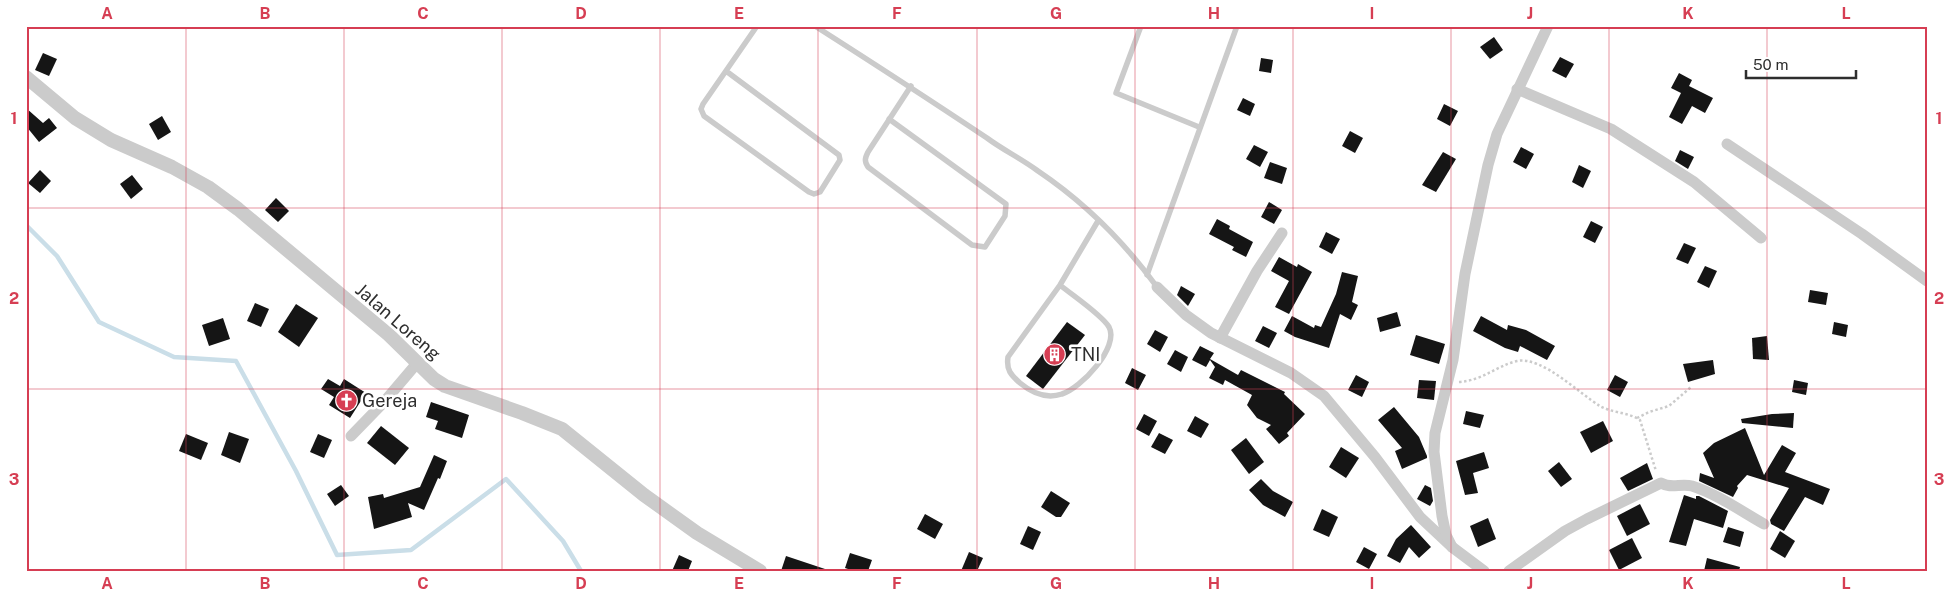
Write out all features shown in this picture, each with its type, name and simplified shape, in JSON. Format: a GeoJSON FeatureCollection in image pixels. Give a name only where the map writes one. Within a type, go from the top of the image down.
{"type":"FeatureCollection","features":[{"type":"Feature","properties":{"kind":"street"},"geometry":{"type":"LineString","coordinates":[[1452,547],[1446,535],[1442,516],[1434,452],[1435,433],[1448,383],[1456,343],[1465,274],[1496,134],[1548,26]]}},
{"type":"Feature","properties":{"kind":"street","name":"Jalan Loreng"},"geometry":{"type":"LineString","coordinates":[[26,77],[75,118],[111,140],[172,167],[208,187],[238,208],[388,335],[434,379],[445,386],[522,412],[562,429],[659,506],[698,533],[760,571]]}},
{"type":"Feature","properties":{"kind":"street"},"geometry":{"type":"LineString","coordinates":[[1517,89],[1611,129],[1694,182],[1761,238]]}},
{"type":"Feature","properties":{"kind":"street"},"geometry":{"type":"LineString","coordinates":[[1727,144],[1862,234],[1927,281]]}},
{"type":"Feature","properties":{"kind":"street"},"geometry":{"type":"LineString","coordinates":[[1220,338],[1257,271],[1282,232]]}},
{"type":"Feature","properties":{"kind":"street"},"geometry":{"type":"LineString","coordinates":[[1157,287],[1186,315],[1220,338],[1291,373],[1324,396],[1371,451],[1420,517],[1452,547],[1484,571]]}},
{"type":"Feature","properties":{"kind":"street"},"geometry":{"type":"LineString","coordinates":[[351,436],[384,402],[418,362]]}},
{"type":"Feature","properties":{"kind":"street"},"geometry":{"type":"LineString","coordinates":[[1509,571],[1565,531],[1661,483],[1670,486],[1692,486],[1764,524]]}},
{"type":"Feature","properties":{"kind":"lane"},"geometry":{"type":"LineString","coordinates":[[726,71],[839,156],[840,160],[820,192],[814,194],[809,192],[704,116],[701,109],[703,104],[757,26]]}},
{"type":"Feature","properties":{"kind":"lane"},"geometry":{"type":"LineString","coordinates":[[815,26],[911,86],[1038,171],[1084,205],[1128,250],[1157,287]]}},
{"type":"Feature","properties":{"kind":"lane"},"geometry":{"type":"LineString","coordinates":[[1141,26],[1116,93],[1200,127]]}},
{"type":"Feature","properties":{"kind":"lane"},"geometry":{"type":"LineString","coordinates":[[1148,275],[1237,26]]}},
{"type":"Feature","properties":{"kind":"lane"},"geometry":{"type":"LineString","coordinates":[[890,120],[1006,204],[1005,216],[985,247],[972,245],[868,167],[865,159],[911,86]]}},
{"type":"Feature","properties":{"kind":"lane"},"geometry":{"type":"LineString","coordinates":[[1060,285],[1104,321],[1110,329],[1111,336],[1093,372],[1078,387],[1062,395],[1043,395],[1030,391],[1009,372],[1008,357],[1060,285],[1098,221]]}},
{"type":"Feature","properties":{"kind":"path"},"geometry":{"type":"LineString","coordinates":[[1448,383],[1468,382],[1519,360],[1528,362],[1566,380],[1600,406],[1637,418],[1642,423],[1661,483]]}},
{"type":"Feature","properties":{"kind":"path"},"geometry":{"type":"LineString","coordinates":[[1637,418],[1669,406],[1691,387]]}},
{"type":"Feature","properties":{"kind":"building"},"geometry":{"type":"Polygon","coordinates":[[[1494,37],[1503,50],[1490,59],[1480,47],[1494,37]]]}},
{"type":"Feature","properties":{"kind":"building"},"geometry":{"type":"Polygon","coordinates":[[[43,53],[57,59],[49,76],[35,70],[43,53]]]}},
{"type":"Feature","properties":{"kind":"building"},"geometry":{"type":"Polygon","coordinates":[[[1560,57],[1574,64],[1566,78],[1552,71],[1560,57]]]}},
{"type":"Feature","properties":{"kind":"building"},"geometry":{"type":"Polygon","coordinates":[[[1261,58],[1273,60],[1271,73],[1259,71],[1261,58]]]}},
{"type":"Feature","properties":{"kind":"building"},"geometry":{"type":"Polygon","coordinates":[[[1679,73],[1692,80],[1689,86],[1713,98],[1705,113],[1692,106],[1682,124],[1669,117],[1681,93],[1671,88],[1679,73]]]}},
{"type":"Feature","properties":{"kind":"building"},"geometry":{"type":"Polygon","coordinates":[[[1243,98],[1255,104],[1250,116],[1237,110],[1243,98]]]}},
{"type":"Feature","properties":{"kind":"building"},"geometry":{"type":"Polygon","coordinates":[[[1444,104],[1458,111],[1450,126],[1437,119],[1444,104]]]}},
{"type":"Feature","properties":{"kind":"building"},"geometry":{"type":"Polygon","coordinates":[[[26,108],[43,123],[49,118],[57,128],[39,142],[26,126],[26,108]]]}},
{"type":"Feature","properties":{"kind":"building"},"geometry":{"type":"Polygon","coordinates":[[[162,116],[171,132],[158,140],[149,124],[162,116]]]}},
{"type":"Feature","properties":{"kind":"building"},"geometry":{"type":"Polygon","coordinates":[[[1350,131],[1363,138],[1355,153],[1342,146],[1350,131]]]}},
{"type":"Feature","properties":{"kind":"building"},"geometry":{"type":"Polygon","coordinates":[[[1254,145],[1268,152],[1260,167],[1246,159],[1254,145]]]}},
{"type":"Feature","properties":{"kind":"building"},"geometry":{"type":"Polygon","coordinates":[[[1521,147],[1534,154],[1526,169],[1513,162],[1521,147]]]}},
{"type":"Feature","properties":{"kind":"building"},"geometry":{"type":"Polygon","coordinates":[[[1680,150],[1694,157],[1688,169],[1675,161],[1680,150]]]}},
{"type":"Feature","properties":{"kind":"building"},"geometry":{"type":"Polygon","coordinates":[[[1443,152],[1456,159],[1436,192],[1422,185],[1443,152]]]}},
{"type":"Feature","properties":{"kind":"building"},"geometry":{"type":"Polygon","coordinates":[[[1270,162],[1287,168],[1282,184],[1264,178],[1270,162]]]}},
{"type":"Feature","properties":{"kind":"building"},"geometry":{"type":"Polygon","coordinates":[[[1579,165],[1591,171],[1583,188],[1572,182],[1579,165]]]}},
{"type":"Feature","properties":{"kind":"building"},"geometry":{"type":"Polygon","coordinates":[[[40,170],[51,181],[40,193],[28,183],[40,170]]]}},
{"type":"Feature","properties":{"kind":"building"},"geometry":{"type":"Polygon","coordinates":[[[132,175],[143,189],[131,199],[120,184],[132,175]]]}},
{"type":"Feature","properties":{"kind":"building"},"geometry":{"type":"Polygon","coordinates":[[[276,198],[289,211],[278,222],[265,210],[276,198]]]}},
{"type":"Feature","properties":{"kind":"building"},"geometry":{"type":"Polygon","coordinates":[[[1269,202],[1282,210],[1274,224],[1261,217],[1269,202]]]}},
{"type":"Feature","properties":{"kind":"building"},"geometry":{"type":"Polygon","coordinates":[[[1217,219],[1230,226],[1229,229],[1253,242],[1246,257],[1232,250],[1234,247],[1209,234],[1217,219]]]}},
{"type":"Feature","properties":{"kind":"building"},"geometry":{"type":"Polygon","coordinates":[[[1591,221],[1603,227],[1595,243],[1583,237],[1591,221]]]}},
{"type":"Feature","properties":{"kind":"building"},"geometry":{"type":"Polygon","coordinates":[[[1326,232],[1340,239],[1332,254],[1319,247],[1326,232]]]}},
{"type":"Feature","properties":{"kind":"building"},"geometry":{"type":"Polygon","coordinates":[[[1684,243],[1696,248],[1688,264],[1676,259],[1684,243]]]}},
{"type":"Feature","properties":{"kind":"building"},"geometry":{"type":"Polygon","coordinates":[[[1279,257],[1297,267],[1298,264],[1312,272],[1289,314],[1275,307],[1289,281],[1271,271],[1279,257]]]}},
{"type":"Feature","properties":{"kind":"building"},"geometry":{"type":"Polygon","coordinates":[[[1705,266],[1717,271],[1709,288],[1697,282],[1705,266]]]}},
{"type":"Feature","properties":{"kind":"building"},"geometry":{"type":"Polygon","coordinates":[[[1342,272],[1358,276],[1352,302],[1358,305],[1351,320],[1340,314],[1329,348],[1295,337],[1284,331],[1292,316],[1314,328],[1315,325],[1321,327],[1336,294],[1342,272]]]}},
{"type":"Feature","properties":{"kind":"building"},"geometry":{"type":"Polygon","coordinates":[[[1181,286],[1195,294],[1188,306],[1177,295],[1181,286]]]}},
{"type":"Feature","properties":{"kind":"building"},"geometry":{"type":"Polygon","coordinates":[[[1810,290],[1828,293],[1826,305],[1808,302],[1810,290]]]}},
{"type":"Feature","properties":{"kind":"building"},"geometry":{"type":"Polygon","coordinates":[[[255,303],[269,309],[261,327],[247,321],[255,303]]]}},
{"type":"Feature","properties":{"kind":"building"},"geometry":{"type":"Polygon","coordinates":[[[296,304],[318,318],[299,347],[278,332],[296,304]]]}},
{"type":"Feature","properties":{"kind":"building"},"geometry":{"type":"Polygon","coordinates":[[[1397,312],[1401,326],[1380,332],[1377,318],[1397,312]]]}},
{"type":"Feature","properties":{"kind":"building"},"geometry":{"type":"Polygon","coordinates":[[[1481,316],[1507,330],[1508,325],[1526,330],[1555,346],[1547,360],[1520,346],[1518,352],[1505,348],[1473,331],[1481,316]]]}},
{"type":"Feature","properties":{"kind":"building"},"geometry":{"type":"Polygon","coordinates":[[[223,318],[230,339],[209,346],[202,325],[223,318]]]}},
{"type":"Feature","properties":{"kind":"building","name":"TNI"},"geometry":{"type":"Polygon","coordinates":[[[1067,322],[1085,335],[1043,389],[1026,376],[1067,322]]]}},
{"type":"Feature","properties":{"kind":"building"},"geometry":{"type":"Polygon","coordinates":[[[1834,322],[1848,325],[1846,337],[1832,334],[1834,322]]]}},
{"type":"Feature","properties":{"kind":"building"},"geometry":{"type":"Polygon","coordinates":[[[1263,326],[1277,333],[1269,348],[1255,341],[1263,326]]]}},
{"type":"Feature","properties":{"kind":"building"},"geometry":{"type":"Polygon","coordinates":[[[1155,330],[1168,337],[1160,352],[1147,344],[1155,330]]]}},
{"type":"Feature","properties":{"kind":"building"},"geometry":{"type":"Polygon","coordinates":[[[1416,335],[1445,344],[1439,364],[1410,355],[1416,335]]]}},
{"type":"Feature","properties":{"kind":"building"},"geometry":{"type":"Polygon","coordinates":[[[1767,336],[1769,360],[1753,359],[1752,338],[1767,336]]]}},
{"type":"Feature","properties":{"kind":"building"},"geometry":{"type":"Polygon","coordinates":[[[1200,346],[1214,353],[1210,359],[1238,375],[1241,370],[1285,392],[1284,394],[1305,414],[1287,433],[1289,436],[1279,444],[1266,429],[1271,425],[1257,418],[1247,405],[1252,395],[1225,380],[1223,385],[1209,378],[1215,367],[1210,360],[1206,367],[1192,360],[1200,346]]]}},
{"type":"Feature","properties":{"kind":"building"},"geometry":{"type":"Polygon","coordinates":[[[1175,350],[1188,357],[1181,372],[1167,364],[1175,350]]]}},
{"type":"Feature","properties":{"kind":"building"},"geometry":{"type":"Polygon","coordinates":[[[1713,360],[1715,374],[1688,382],[1683,364],[1713,360]]]}},
{"type":"Feature","properties":{"kind":"building"},"geometry":{"type":"Polygon","coordinates":[[[1132,368],[1146,375],[1138,390],[1125,383],[1132,368]]]}},
{"type":"Feature","properties":{"kind":"building"},"geometry":{"type":"Polygon","coordinates":[[[1356,375],[1369,382],[1362,397],[1348,390],[1356,375]]]}},
{"type":"Feature","properties":{"kind":"building"},"geometry":{"type":"Polygon","coordinates":[[[1615,375],[1628,382],[1620,397],[1607,390],[1615,375]]]}},
{"type":"Feature","properties":{"kind":"building","name":"Gereja"},"geometry":{"type":"Polygon","coordinates":[[[328,379],[340,386],[344,379],[366,393],[350,418],[329,405],[334,397],[321,389],[328,379]]]}},
{"type":"Feature","properties":{"kind":"building"},"geometry":{"type":"Polygon","coordinates":[[[1419,380],[1436,381],[1434,400],[1417,398],[1419,380]]]}},
{"type":"Feature","properties":{"kind":"building"},"geometry":{"type":"Polygon","coordinates":[[[1794,380],[1808,383],[1806,395],[1792,392],[1794,380]]]}},
{"type":"Feature","properties":{"kind":"building"},"geometry":{"type":"Polygon","coordinates":[[[431,402],[469,415],[462,438],[435,429],[438,421],[426,417],[431,402]]]}},
{"type":"Feature","properties":{"kind":"building"},"geometry":{"type":"Polygon","coordinates":[[[1394,407],[1419,437],[1427,456],[1427,458],[1402,469],[1395,451],[1402,448],[1378,420],[1394,407]]]}},
{"type":"Feature","properties":{"kind":"building"},"geometry":{"type":"Polygon","coordinates":[[[1466,411],[1484,415],[1480,428],[1463,424],[1466,411]]]}},
{"type":"Feature","properties":{"kind":"building"},"geometry":{"type":"Polygon","coordinates":[[[1794,413],[1793,428],[1742,423],[1741,419],[1772,414],[1794,413]]]}},
{"type":"Feature","properties":{"kind":"building"},"geometry":{"type":"Polygon","coordinates":[[[1144,414],[1157,421],[1149,436],[1136,429],[1144,414]]]}},
{"type":"Feature","properties":{"kind":"building"},"geometry":{"type":"Polygon","coordinates":[[[1195,416],[1209,424],[1201,438],[1187,431],[1195,416]]]}},
{"type":"Feature","properties":{"kind":"building"},"geometry":{"type":"Polygon","coordinates":[[[1603,421],[1613,441],[1591,453],[1580,432],[1603,421]]]}},
{"type":"Feature","properties":{"kind":"building"},"geometry":{"type":"Polygon","coordinates":[[[381,426],[409,448],[395,465],[367,443],[381,426]]]}},
{"type":"Feature","properties":{"kind":"building"},"geometry":{"type":"Polygon","coordinates":[[[1745,428],[1764,475],[1782,445],[1796,453],[1785,472],[1830,489],[1823,505],[1805,497],[1784,531],[1771,524],[1770,520],[1789,488],[1747,475],[1737,486],[1738,488],[1733,497],[1699,481],[1700,473],[1714,478],[1703,453],[1714,443],[1745,428]]]}},
{"type":"Feature","properties":{"kind":"building"},"geometry":{"type":"Polygon","coordinates":[[[229,432],[249,439],[240,463],[221,455],[229,432]]]}},
{"type":"Feature","properties":{"kind":"building"},"geometry":{"type":"Polygon","coordinates":[[[1159,433],[1173,440],[1165,454],[1151,447],[1159,433]]]}},
{"type":"Feature","properties":{"kind":"building"},"geometry":{"type":"Polygon","coordinates":[[[186,434],[208,443],[201,460],[179,451],[186,434]]]}},
{"type":"Feature","properties":{"kind":"building"},"geometry":{"type":"Polygon","coordinates":[[[318,434],[332,440],[324,458],[310,452],[318,434]]]}},
{"type":"Feature","properties":{"kind":"building"},"geometry":{"type":"Polygon","coordinates":[[[1246,438],[1264,462],[1249,474],[1231,450],[1246,438]]]}},
{"type":"Feature","properties":{"kind":"building"},"geometry":{"type":"Polygon","coordinates":[[[1341,447],[1359,458],[1346,478],[1329,467],[1341,447]]]}},
{"type":"Feature","properties":{"kind":"building"},"geometry":{"type":"Polygon","coordinates":[[[1484,452],[1489,468],[1473,473],[1478,493],[1465,495],[1456,461],[1484,452]]]}},
{"type":"Feature","properties":{"kind":"building"},"geometry":{"type":"Polygon","coordinates":[[[434,455],[447,461],[424,510],[408,503],[412,517],[374,529],[368,497],[383,494],[384,498],[420,487],[434,455]]]}},
{"type":"Feature","properties":{"kind":"building"},"geometry":{"type":"Polygon","coordinates":[[[1559,462],[1572,479],[1561,487],[1548,471],[1559,462]]]}},
{"type":"Feature","properties":{"kind":"building"},"geometry":{"type":"Polygon","coordinates":[[[1647,463],[1653,479],[1628,491],[1620,478],[1647,463]]]}},
{"type":"Feature","properties":{"kind":"building"},"geometry":{"type":"Polygon","coordinates":[[[1261,479],[1273,491],[1293,502],[1285,517],[1263,505],[1249,490],[1261,479]]]}},
{"type":"Feature","properties":{"kind":"building"},"geometry":{"type":"Polygon","coordinates":[[[341,485],[349,496],[335,506],[327,494],[341,485]]]}},
{"type":"Feature","properties":{"kind":"building"},"geometry":{"type":"Polygon","coordinates":[[[1425,485],[1431,488],[1433,501],[1430,506],[1417,499],[1425,485]]]}},
{"type":"Feature","properties":{"kind":"building"},"geometry":{"type":"Polygon","coordinates":[[[1051,491],[1070,503],[1061,517],[1056,517],[1041,507],[1051,491]]]}},
{"type":"Feature","properties":{"kind":"building"},"geometry":{"type":"Polygon","coordinates":[[[1684,495],[1696,499],[1696,496],[1699,496],[1728,511],[1723,528],[1694,519],[1686,546],[1669,542],[1684,495]]]}},
{"type":"Feature","properties":{"kind":"building"},"geometry":{"type":"Polygon","coordinates":[[[1640,504],[1650,524],[1627,536],[1617,516],[1640,504]]]}},
{"type":"Feature","properties":{"kind":"building"},"geometry":{"type":"Polygon","coordinates":[[[1322,509],[1338,517],[1329,537],[1313,530],[1322,509]]]}},
{"type":"Feature","properties":{"kind":"building"},"geometry":{"type":"Polygon","coordinates":[[[925,514],[943,524],[935,539],[917,529],[925,514]]]}},
{"type":"Feature","properties":{"kind":"building"},"geometry":{"type":"Polygon","coordinates":[[[1488,518],[1496,539],[1478,547],[1470,526],[1488,518]]]}},
{"type":"Feature","properties":{"kind":"building"},"geometry":{"type":"Polygon","coordinates":[[[1411,525],[1431,547],[1419,558],[1409,547],[1400,563],[1387,556],[1396,539],[1411,525]]]}},
{"type":"Feature","properties":{"kind":"building"},"geometry":{"type":"Polygon","coordinates":[[[1028,526],[1041,532],[1033,550],[1020,544],[1028,526]]]}},
{"type":"Feature","properties":{"kind":"building"},"geometry":{"type":"Polygon","coordinates":[[[1728,527],[1744,532],[1740,547],[1723,542],[1728,527]]]}},
{"type":"Feature","properties":{"kind":"building"},"geometry":{"type":"Polygon","coordinates":[[[1780,531],[1795,541],[1785,558],[1770,549],[1780,531]]]}},
{"type":"Feature","properties":{"kind":"building"},"geometry":{"type":"Polygon","coordinates":[[[1632,538],[1642,558],[1619,570],[1609,550],[1632,538]]]}},
{"type":"Feature","properties":{"kind":"building"},"geometry":{"type":"Polygon","coordinates":[[[1364,547],[1377,554],[1369,569],[1356,562],[1364,547]]]}},
{"type":"Feature","properties":{"kind":"building"},"geometry":{"type":"Polygon","coordinates":[[[969,552],[983,558],[977,571],[961,571],[969,552]]]}},
{"type":"Feature","properties":{"kind":"building"},"geometry":{"type":"Polygon","coordinates":[[[850,553],[872,560],[868,571],[854,571],[845,568],[850,553]]]}},
{"type":"Feature","properties":{"kind":"building"},"geometry":{"type":"Polygon","coordinates":[[[679,555],[692,561],[688,571],[672,571],[679,555]]]}},
{"type":"Feature","properties":{"kind":"building"},"geometry":{"type":"Polygon","coordinates":[[[786,556],[825,569],[824,571],[781,571],[786,556]]]}},
{"type":"Feature","properties":{"kind":"building"},"geometry":{"type":"Polygon","coordinates":[[[1707,558],[1740,567],[1739,571],[1704,571],[1707,558]]]}},
{"type":"Feature","properties":{"kind":"waterway"},"geometry":{"type":"LineString","coordinates":[[26,225],[57,256],[99,322],[174,357],[236,361],[296,471],[337,555],[411,550],[506,479],[563,541],[581,571]]}},
{"type":"Feature","properties":{"kind":"place","name":"TNI"},"geometry":{"type":"Point","coordinates":[1055,355]}},
{"type":"Feature","properties":{"kind":"place","name":"Gereja"},"geometry":{"type":"Point","coordinates":[346,401]}}]}
